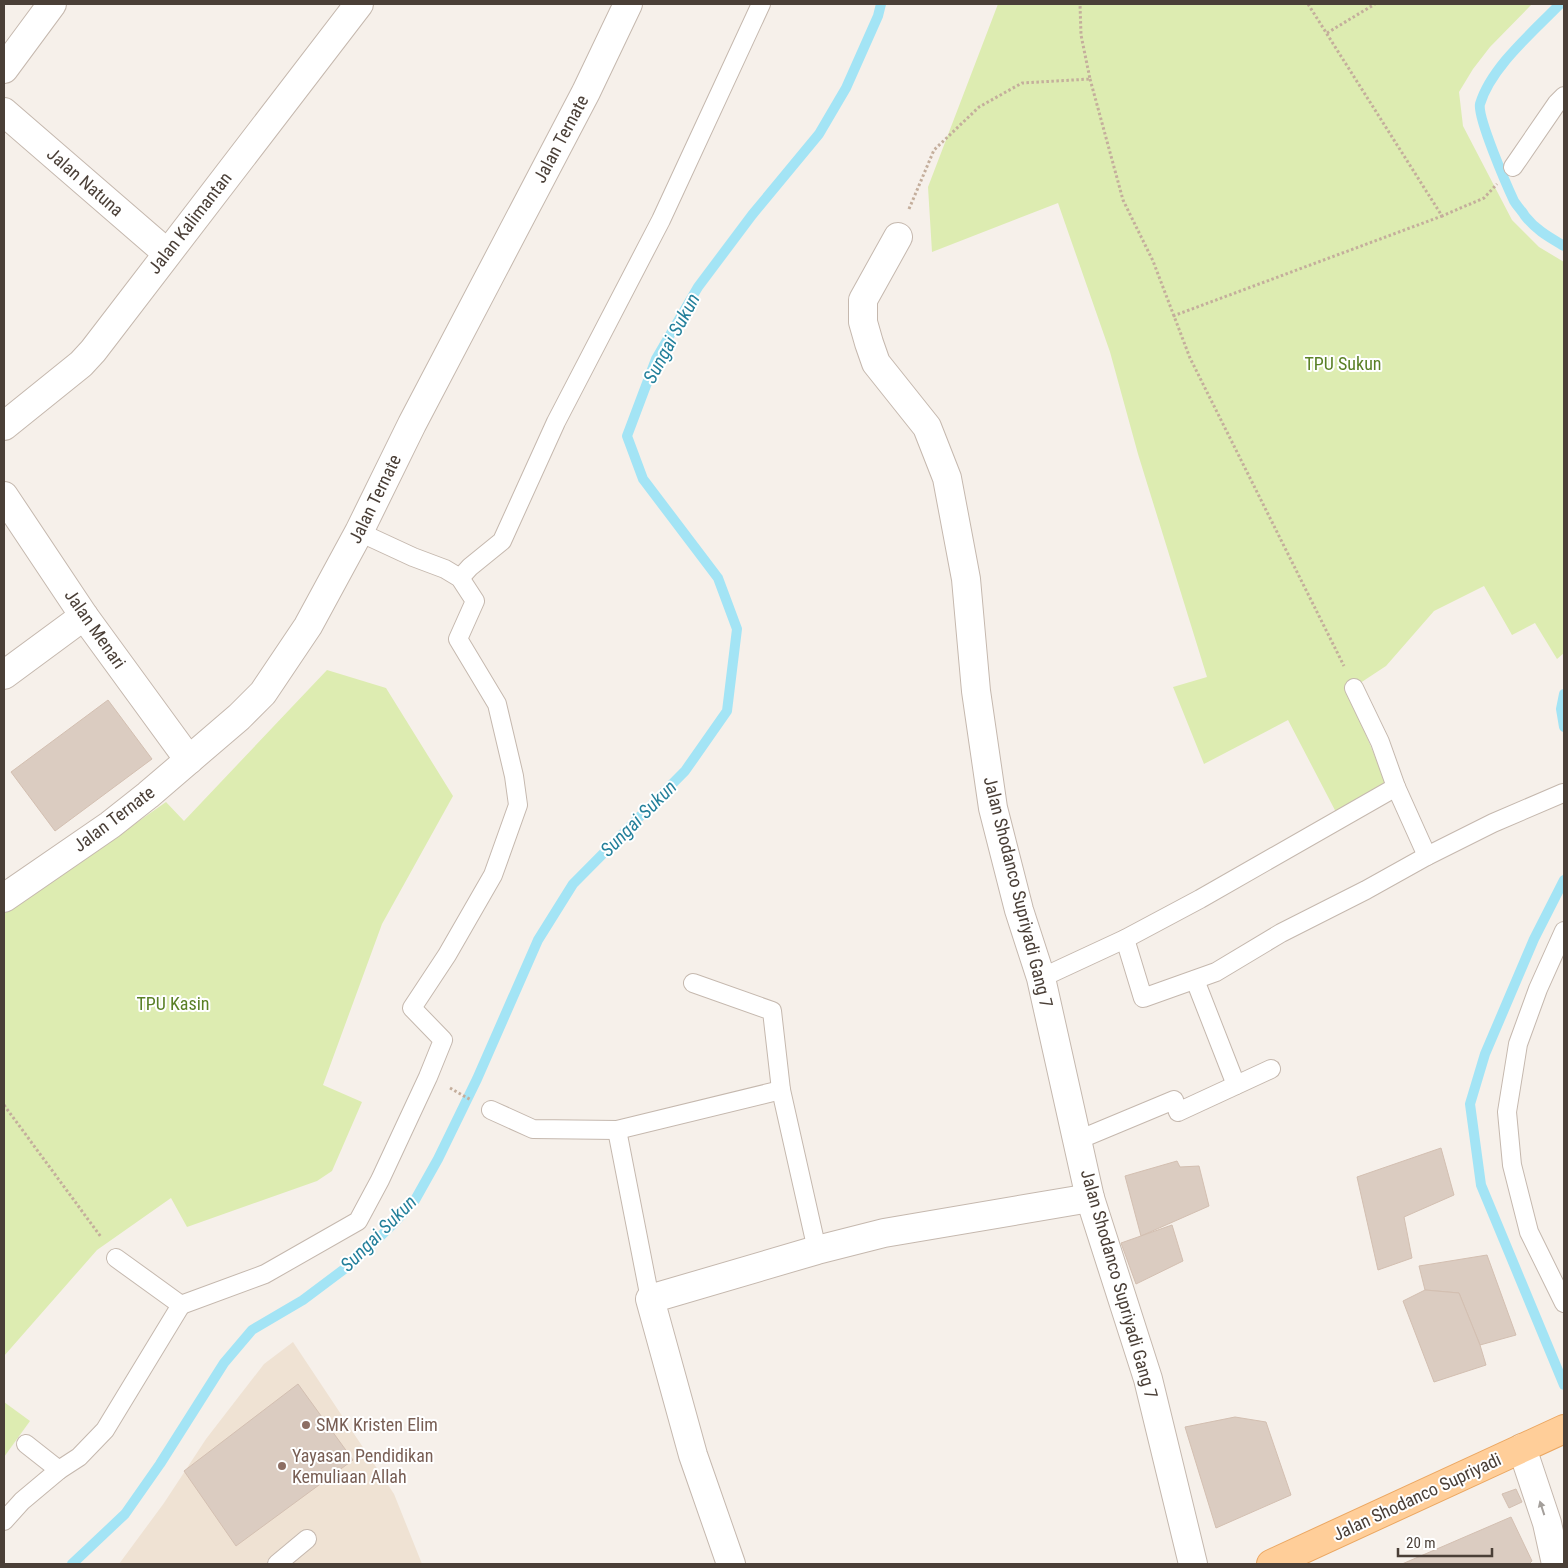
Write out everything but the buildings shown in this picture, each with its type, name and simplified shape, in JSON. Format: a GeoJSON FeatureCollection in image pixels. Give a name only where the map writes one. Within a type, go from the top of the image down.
{"type":"FeatureCollection","features":[{"type":"Feature","properties":{"kind":"main road","name":"Jalan Shodanco Supriyadi"},"geometry":{"type":"LineString","coordinates":[[1271,1564],[1557,1433]]}},
{"type":"Feature","properties":{"kind":"street"},"geometry":{"type":"LineString","coordinates":[[4,69],[52,4]]}},
{"type":"Feature","properties":{"kind":"street","name":"Jalan Kalimantan"},"geometry":{"type":"LineString","coordinates":[[4,426],[80,364],[93,350],[359,4]]}},
{"type":"Feature","properties":{"kind":"street","name":"Jalan Ternate"},"geometry":{"type":"LineString","coordinates":[[4,898],[148,795],[239,718],[263,693],[308,626],[359,532],[412,424],[586,92],[628,4]]}},
{"type":"Feature","properties":{"kind":"street","name":"Jalan Natuna"},"geometry":{"type":"LineString","coordinates":[[4,112],[167,253]]}},
{"type":"Feature","properties":{"kind":"street","name":"Jalan Shodanco Supriyadi Gang 7"},"geometry":{"type":"LineString","coordinates":[[898,236],[863,300],[863,322],[868,343],[876,363],[926,427],[947,478],[966,579],[976,691],[994,808],[1020,910],[1041,978],[1090,1198],[1148,1379],[1193,1564]]}},
{"type":"Feature","properties":{"kind":"street","name":"Jalan Menari"},"geometry":{"type":"LineString","coordinates":[[4,496],[84,616],[189,760]]}},
{"type":"Feature","properties":{"kind":"street"},"geometry":{"type":"LineString","coordinates":[[4,675],[84,616]]}},
{"type":"Feature","properties":{"kind":"street"},"geometry":{"type":"LineString","coordinates":[[731,1564],[693,1455],[650,1299],[817,1250],[884,1233],[1090,1198]]}},
{"type":"Feature","properties":{"kind":"street"},"geometry":{"type":"LineString","coordinates":[[1522,1448],[1547,1523],[1555,1560]]}},
{"type":"Feature","properties":{"kind":"lane"},"geometry":{"type":"LineString","coordinates":[[460,578],[470,567],[502,541],[556,422],[661,220],[761,4]]}},
{"type":"Feature","properties":{"kind":"lane"},"geometry":{"type":"LineString","coordinates":[[1512,167],[1557,103],[1564,96]]}},
{"type":"Feature","properties":{"kind":"lane"},"geometry":{"type":"LineString","coordinates":[[4,1521],[22,1501],[59,1470],[79,1457],[105,1430],[181,1305],[265,1274],[358,1221],[380,1180],[428,1077],[443,1040],[412,1008],[448,955],[493,876],[518,805],[514,776],[497,704],[458,639],[475,601],[460,578],[445,569],[413,557],[359,532]]}},
{"type":"Feature","properties":{"kind":"lane"},"geometry":{"type":"LineString","coordinates":[[1354,688],[1380,742],[1396,787],[1427,856]]}},
{"type":"Feature","properties":{"kind":"lane"},"geometry":{"type":"LineString","coordinates":[[1041,978],[1125,939],[1396,787]]}},
{"type":"Feature","properties":{"kind":"lane"},"geometry":{"type":"LineString","coordinates":[[1125,939],[1143,998],[1216,972],[1281,933],[1366,890],[1427,856],[1493,823],[1564,793]]}},
{"type":"Feature","properties":{"kind":"lane"},"geometry":{"type":"LineString","coordinates":[[1564,931],[1538,990],[1518,1044],[1507,1112],[1512,1165],[1529,1232],[1564,1303]]}},
{"type":"Feature","properties":{"kind":"lane"},"geometry":{"type":"LineString","coordinates":[[1195,980],[1236,1085]]}},
{"type":"Feature","properties":{"kind":"lane"},"geometry":{"type":"LineString","coordinates":[[693,983],[772,1012],[781,1090],[817,1250]]}},
{"type":"Feature","properties":{"kind":"lane"},"geometry":{"type":"LineString","coordinates":[[1078,1140],[1174,1100],[1178,1112],[1271,1069]]}},
{"type":"Feature","properties":{"kind":"lane"},"geometry":{"type":"LineString","coordinates":[[491,1110],[533,1129],[617,1130],[781,1090]]}},
{"type":"Feature","properties":{"kind":"lane"},"geometry":{"type":"LineString","coordinates":[[617,1130],[650,1299]]}},
{"type":"Feature","properties":{"kind":"lane"},"geometry":{"type":"LineString","coordinates":[[116,1258],[181,1305]]}},
{"type":"Feature","properties":{"kind":"lane"},"geometry":{"type":"LineString","coordinates":[[26,1444],[59,1470]]}},
{"type":"Feature","properties":{"kind":"lane"},"geometry":{"type":"LineString","coordinates":[[277,1564],[307,1539]]}},
{"type":"Feature","properties":{"kind":"path"},"geometry":{"type":"LineString","coordinates":[[1080,4],[1081,35],[1090,79],[1123,200],[1153,261],[1190,358],[1332,639],[1354,688]]}},
{"type":"Feature","properties":{"kind":"path"},"geometry":{"type":"LineString","coordinates":[[1308,4],[1442,216]]}},
{"type":"Feature","properties":{"kind":"path"},"geometry":{"type":"LineString","coordinates":[[1327,34],[1375,4]]}},
{"type":"Feature","properties":{"kind":"path"},"geometry":{"type":"LineString","coordinates":[[898,236],[934,150],[978,107],[1022,83],[1090,79]]}},
{"type":"Feature","properties":{"kind":"path"},"geometry":{"type":"LineString","coordinates":[[1173,316],[1442,216],[1484,198]]}},
{"type":"Feature","properties":{"kind":"path"},"geometry":{"type":"LineString","coordinates":[[428,1077],[491,1110]]}},
{"type":"Feature","properties":{"kind":"path"},"geometry":{"type":"LineString","coordinates":[[4,1104],[116,1258]]}},
{"type":"Feature","properties":{"kind":"shaded area","name":"Yayasan Pendidikan Kemuliaan Allah"},"geometry":{"type":"Polygon","coordinates":[[[293,1342],[394,1494],[422,1564],[119,1564],[164,1503],[206,1439],[264,1364],[293,1342]]]}},
{"type":"Feature","properties":{"kind":"green space","name":"TPU Sukun"},"geometry":{"type":"Polygon","coordinates":[[[998,4],[1532,4],[1490,47],[1473,69],[1459,92],[1463,126],[1512,220],[1539,247],[1564,262],[1564,653],[1557,659],[1535,623],[1512,635],[1484,586],[1434,611],[1386,666],[1348,691],[1388,788],[1338,816],[1288,720],[1204,764],[1173,687],[1207,677],[1138,454],[1110,352],[1058,203],[932,252],[928,187],[998,4]]]}},
{"type":"Feature","properties":{"kind":"green space","name":"TPU Kasin"},"geometry":{"type":"Polygon","coordinates":[[[327,670],[386,688],[453,796],[382,924],[323,1085],[362,1102],[332,1171],[317,1181],[187,1227],[171,1198],[97,1250],[4,1356],[4,914],[166,802],[184,821],[327,670]]]}},
{"type":"Feature","properties":{"kind":"green space"},"geometry":{"type":"Polygon","coordinates":[[[4,1402],[30,1421],[4,1457],[4,1402]]]}},
{"type":"Feature","properties":{"kind":"waterway","name":"Sungai Sukun"},"geometry":{"type":"LineString","coordinates":[[72,1564],[125,1514],[160,1464],[224,1363],[252,1330],[303,1300],[355,1261],[415,1200],[438,1159],[477,1079],[538,940],[573,884],[685,771],[727,711],[737,629],[718,578],[643,479],[627,436],[656,359],[698,287],[752,215],[819,134],[846,88],[878,16],[881,4]]}},
{"type":"Feature","properties":{"kind":"waterway"},"geometry":{"type":"LineString","coordinates":[[1560,4],[1503,63],[1485,90],[1480,104],[1480,111],[1499,167],[1514,201],[1534,225],[1564,246]]}},
{"type":"Feature","properties":{"kind":"waterway"},"geometry":{"type":"LineString","coordinates":[[1564,694],[1561,709],[1564,727]]}},
{"type":"Feature","properties":{"kind":"waterway"},"geometry":{"type":"LineString","coordinates":[[1564,880],[1534,939],[1485,1054],[1470,1104],[1481,1185],[1564,1385]]}},
{"type":"Feature","properties":{"kind":"place","name":"SMK Kristen Elim"},"geometry":{"type":"Point","coordinates":[306,1425]}},
{"type":"Feature","properties":{"kind":"place","name":"Yayasan Pendidikan Kemuliaan Allah"},"geometry":{"type":"Point","coordinates":[282,1466]}}]}
